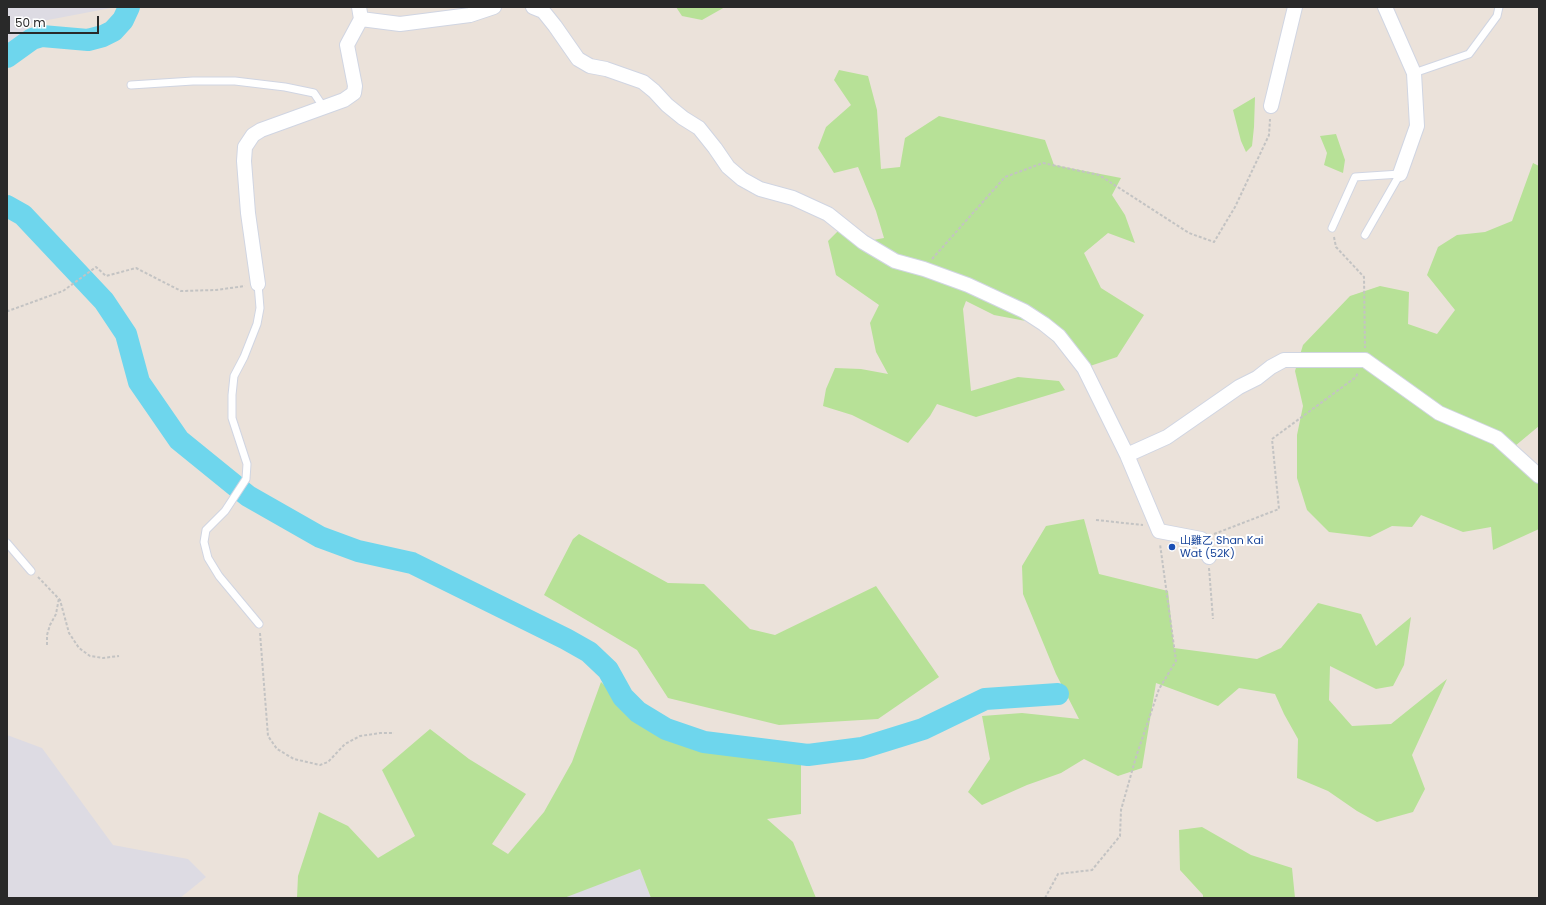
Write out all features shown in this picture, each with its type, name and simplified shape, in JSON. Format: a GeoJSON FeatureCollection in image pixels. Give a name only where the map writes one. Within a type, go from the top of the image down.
{"type":"FeatureCollection","features":[{"type":"Feature","properties":{"kind":"street"},"geometry":{"type":"LineString","coordinates":[[258,284],[248,213],[244,161],[245,147],[253,135],[261,130],[344,100],[354,93],[355,86],[347,45],[360,13],[400,24],[470,15],[494,7]]}},
{"type":"Feature","properties":{"kind":"street"},"geometry":{"type":"LineString","coordinates":[[533,7],[542,11],[547,16],[578,59],[590,66],[606,69],[643,82],[682,118],[699,128],[728,167],[742,180],[760,189],[793,198],[828,214],[863,242],[895,261],[924,269],[968,285],[1024,311],[1059,336],[1084,368],[1126,454],[1159,531],[1201,539],[1209,557]]}},
{"type":"Feature","properties":{"kind":"street"},"geometry":{"type":"LineString","coordinates":[[1271,106],[1295,7]]}},
{"type":"Feature","properties":{"kind":"street"},"geometry":{"type":"LineString","coordinates":[[1385,7],[1414,73],[1417,126],[1400,174]]}},
{"type":"Feature","properties":{"kind":"street"},"geometry":{"type":"LineString","coordinates":[[1126,454],[1167,437],[1239,387],[1257,378],[1271,367],[1284,360],[1365,360],[1439,413],[1497,438],[1539,476]]}},
{"type":"Feature","properties":{"kind":"lane"},"geometry":{"type":"LineString","coordinates":[[1414,73],[1469,54],[1496,16],[1499,7]]}},
{"type":"Feature","properties":{"kind":"lane"},"geometry":{"type":"LineString","coordinates":[[132,85],[193,81],[235,81],[285,87],[314,93],[324,108]]}},
{"type":"Feature","properties":{"kind":"lane"},"geometry":{"type":"LineString","coordinates":[[1332,228],[1355,177],[1400,174]]}},
{"type":"Feature","properties":{"kind":"lane"},"geometry":{"type":"LineString","coordinates":[[1365,235],[1400,174]]}},
{"type":"Feature","properties":{"kind":"lane"},"geometry":{"type":"LineString","coordinates":[[258,284],[260,308],[257,324],[244,358],[234,376],[232,395],[232,418],[247,464],[246,479],[226,511],[206,530],[204,542],[208,558],[219,576],[259,624]]}},
{"type":"Feature","properties":{"kind":"lane"},"geometry":{"type":"LineString","coordinates":[[7,543],[31,571]]}},
{"type":"Feature","properties":{"kind":"path"},"geometry":{"type":"LineString","coordinates":[[924,269],[1005,177],[1043,163],[1099,175],[1189,232],[1214,242],[1235,207],[1269,135],[1271,106]]}},
{"type":"Feature","properties":{"kind":"path"},"geometry":{"type":"LineString","coordinates":[[1201,539],[1279,509],[1272,439],[1356,377],[1365,360],[1364,277],[1336,247],[1332,228]]}},
{"type":"Feature","properties":{"kind":"path"},"geometry":{"type":"LineString","coordinates":[[7,310],[8,311],[63,291],[96,267],[106,276],[136,268],[181,291],[216,290],[258,284]]}},
{"type":"Feature","properties":{"kind":"path"},"geometry":{"type":"LineString","coordinates":[[1045,898],[1058,874],[1092,870],[1120,836],[1121,810],[1136,757],[1159,689],[1176,661],[1159,531],[1146,525],[1096,520]]}},
{"type":"Feature","properties":{"kind":"path"},"geometry":{"type":"LineString","coordinates":[[1209,557],[1213,619]]}},
{"type":"Feature","properties":{"kind":"path"},"geometry":{"type":"LineString","coordinates":[[31,571],[59,598],[68,633],[79,648],[90,656],[102,658],[119,656]]}},
{"type":"Feature","properties":{"kind":"path"},"geometry":{"type":"LineString","coordinates":[[47,645],[47,635],[56,614],[59,598]]}},
{"type":"Feature","properties":{"kind":"path"},"geometry":{"type":"LineString","coordinates":[[259,624],[268,736],[277,749],[294,759],[320,765],[328,762],[345,744],[360,736],[380,733],[394,733]]}},
{"type":"Feature","properties":{"kind":"shaded area"},"geometry":{"type":"Polygon","coordinates":[[[7,7],[116,7],[32,23],[11,44],[7,44],[7,7]]]}},
{"type":"Feature","properties":{"kind":"shaded area"},"geometry":{"type":"Polygon","coordinates":[[[7,735],[42,748],[113,845],[188,859],[206,877],[180,898],[7,898],[7,735]]]}},
{"type":"Feature","properties":{"kind":"shaded area"},"geometry":{"type":"Polygon","coordinates":[[[640,869],[651,898],[564,898],[564,897],[640,869]]]}},
{"type":"Feature","properties":{"kind":"green space"},"geometry":{"type":"Polygon","coordinates":[[[676,7],[725,7],[702,20],[682,16],[676,7]]]}},
{"type":"Feature","properties":{"kind":"green space"},"geometry":{"type":"Polygon","coordinates":[[[839,70],[868,76],[877,110],[881,169],[900,167],[905,138],[939,116],[1045,140],[1054,165],[1121,178],[1112,195],[1125,215],[1135,243],[1108,233],[1084,253],[1101,288],[1144,315],[1117,357],[1084,368],[1031,322],[994,315],[966,301],[963,309],[971,391],[1018,377],[1059,381],[1065,390],[976,417],[937,404],[930,416],[908,443],[852,415],[823,406],[826,389],[835,368],[861,369],[888,374],[876,352],[870,323],[879,305],[836,275],[828,241],[843,226],[863,242],[884,238],[876,211],[858,167],[834,173],[818,148],[826,127],[851,105],[834,80],[839,70]]]}},
{"type":"Feature","properties":{"kind":"green space"},"geometry":{"type":"Polygon","coordinates":[[[1255,97],[1252,146],[1246,152],[1241,141],[1233,110],[1255,97]]]}},
{"type":"Feature","properties":{"kind":"green space"},"geometry":{"type":"Polygon","coordinates":[[[1336,134],[1345,160],[1343,173],[1324,165],[1327,153],[1320,136],[1336,134]]]}},
{"type":"Feature","properties":{"kind":"green space"},"geometry":{"type":"Polygon","coordinates":[[[1533,163],[1539,166],[1539,426],[1515,446],[1539,471],[1539,529],[1493,550],[1491,527],[1463,532],[1421,515],[1412,527],[1392,526],[1370,537],[1329,532],[1307,510],[1297,478],[1297,435],[1303,406],[1295,371],[1303,345],[1350,296],[1380,286],[1409,292],[1408,324],[1437,334],[1455,310],[1427,275],[1438,247],[1457,235],[1485,232],[1512,221],[1533,163]]]}},
{"type":"Feature","properties":{"kind":"green space"},"geometry":{"type":"Polygon","coordinates":[[[1084,519],[1099,574],[1168,591],[1174,648],[1257,659],[1281,648],[1318,603],[1361,614],[1376,646],[1411,617],[1404,665],[1393,686],[1376,689],[1330,666],[1329,700],[1352,726],[1391,724],[1447,679],[1412,755],[1425,789],[1413,812],[1377,822],[1357,811],[1328,791],[1297,778],[1298,739],[1275,694],[1239,688],[1218,706],[1156,683],[1142,768],[1118,776],[1084,759],[1061,773],[1027,785],[982,805],[968,792],[990,759],[982,716],[1022,713],[1079,719],[1056,674],[1023,594],[1022,566],[1046,526],[1084,519]]]}},
{"type":"Feature","properties":{"kind":"green space"},"geometry":{"type":"Polygon","coordinates":[[[579,534],[668,583],[704,584],[750,629],[775,635],[876,586],[939,677],[878,719],[779,725],[668,698],[637,650],[544,595],[573,539],[579,534]]]}},
{"type":"Feature","properties":{"kind":"green space"},"geometry":{"type":"Polygon","coordinates":[[[601,682],[653,732],[801,764],[801,814],[767,819],[793,842],[816,898],[651,898],[640,869],[564,898],[297,898],[298,876],[319,812],[348,826],[378,858],[415,836],[382,770],[430,729],[469,759],[526,794],[492,844],[508,854],[544,812],[572,762],[601,682]]]}},
{"type":"Feature","properties":{"kind":"green space"},"geometry":{"type":"Polygon","coordinates":[[[1202,827],[1251,855],[1292,868],[1295,898],[1203,898],[1203,895],[1180,870],[1179,830],[1202,827]]]}},
{"type":"Feature","properties":{"kind":"waterway"},"geometry":{"type":"LineString","coordinates":[[7,57],[32,39],[42,36],[88,40],[103,36],[113,31],[123,20],[129,7]]}},
{"type":"Feature","properties":{"kind":"waterway"},"geometry":{"type":"LineString","coordinates":[[7,206],[23,215],[104,301],[126,334],[139,382],[179,440],[248,496],[320,537],[358,551],[412,563],[566,639],[589,652],[608,670],[623,697],[638,712],[666,729],[704,742],[808,755],[862,748],[923,729],[985,699],[1058,694]]}},
{"type":"Feature","properties":{"kind":"place","name":"山雞乙 Shan Kai Wat (52K)"},"geometry":{"type":"Point","coordinates":[1172,547]}}]}
